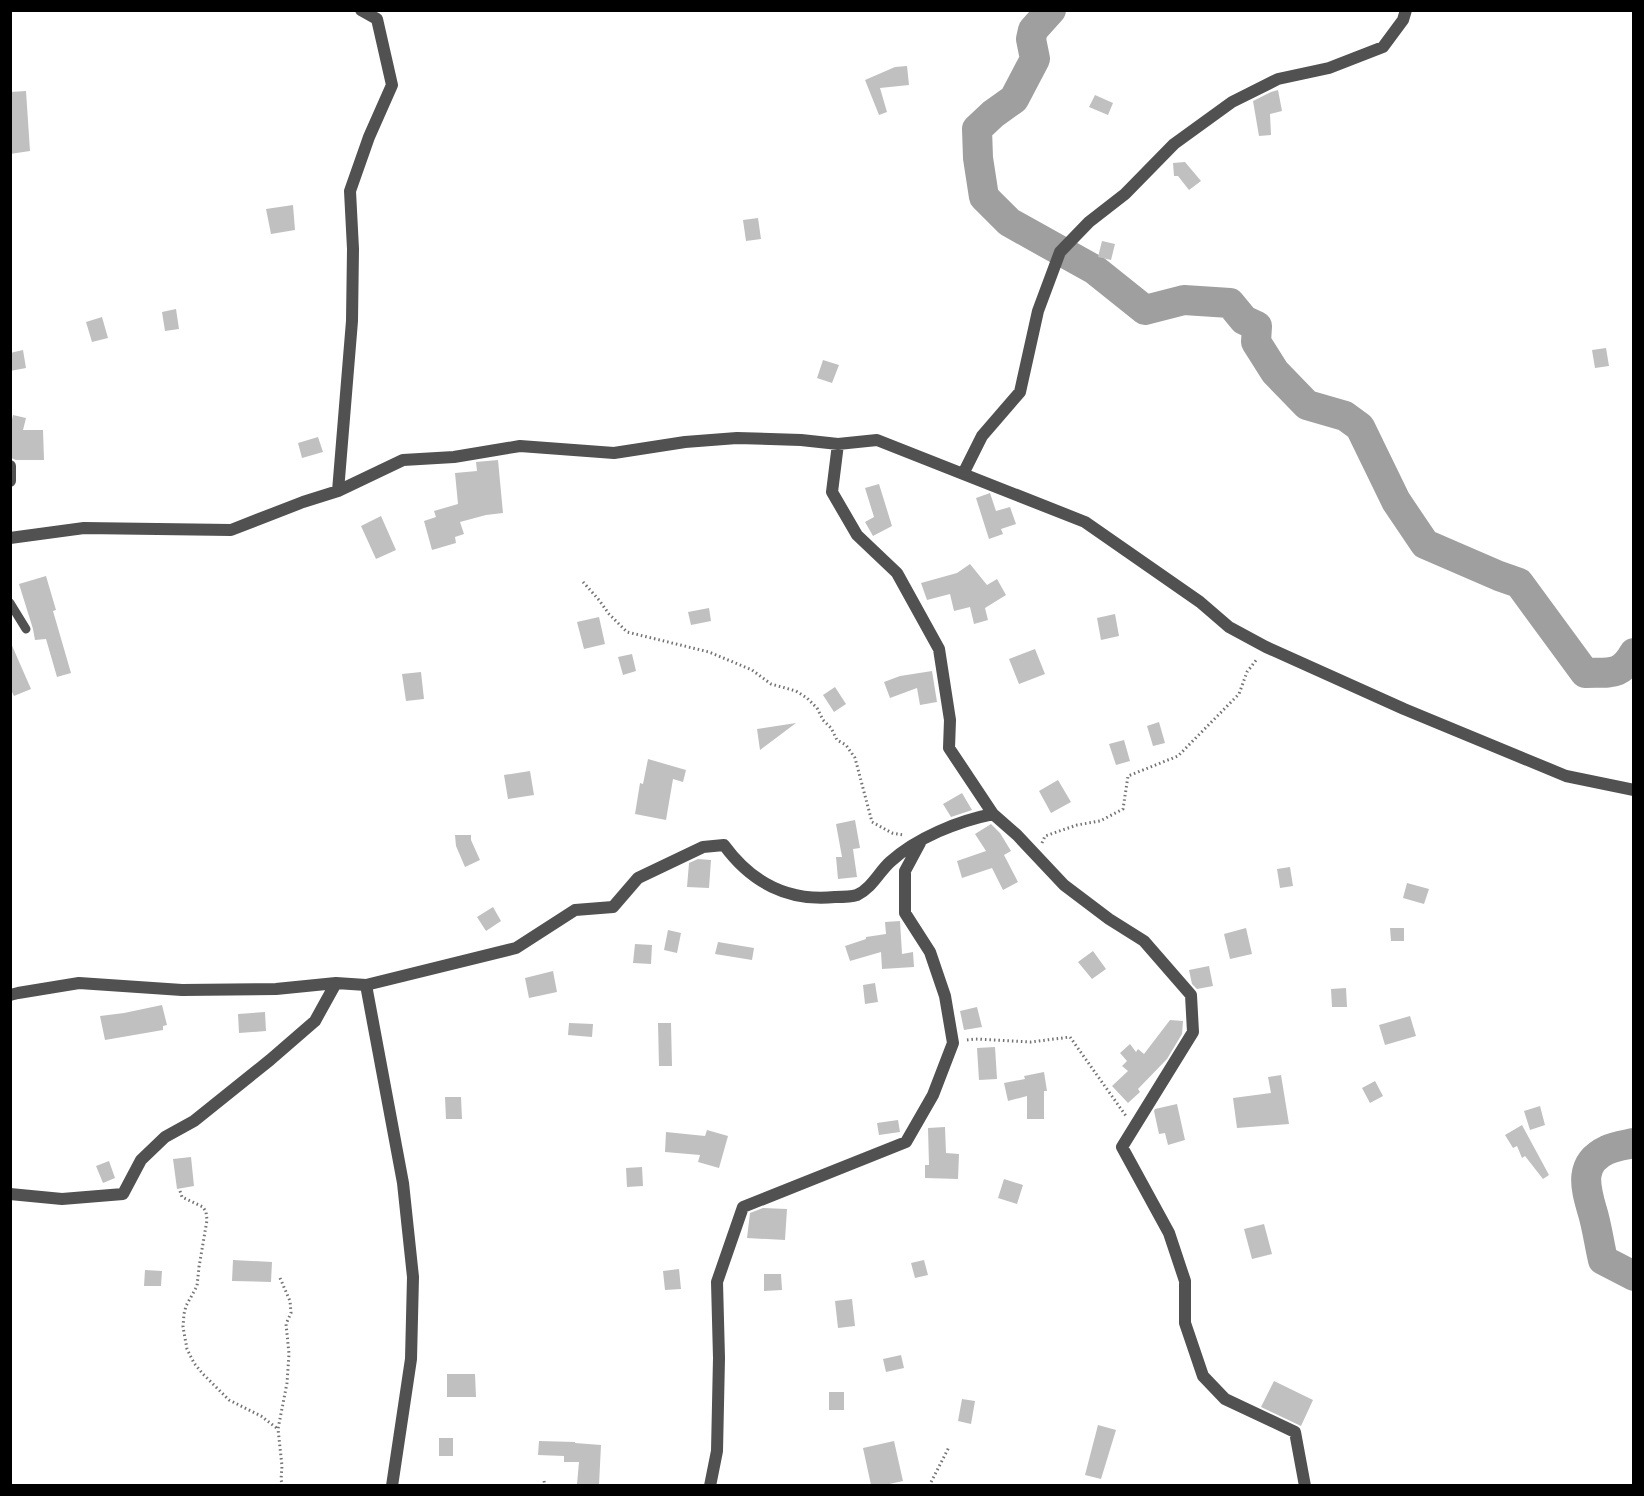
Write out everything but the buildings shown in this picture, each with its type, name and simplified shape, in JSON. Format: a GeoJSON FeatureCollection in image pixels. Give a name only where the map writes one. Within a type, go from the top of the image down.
{"type":"FeatureCollection","features":[{"type":"Feature","properties":{"kind":"street"},"geometry":{"type":"LineString","coordinates":[[338,491],[352,321],[353,249],[350,191],[369,136],[392,85],[377,19],[361,10]]}},
{"type":"Feature","properties":{"kind":"street"},"geometry":{"type":"LineString","coordinates":[[963,474],[982,435],[1020,392],[1038,311],[1060,252],[1089,222],[1125,194],[1174,144],[1232,102],[1278,79],[1329,68],[1383,47],[1403,20],[1406,10]]}},
{"type":"Feature","properties":{"kind":"street"},"geometry":{"type":"LineString","coordinates":[[10,538],[84,528],[231,530],[338,491],[403,460],[454,457],[519,446],[614,453],[686,442],[737,438],[838,444],[877,440],[1084,522],[1200,602],[1229,627],[1266,648],[1404,709],[1566,776],[1634,790]]}},
{"type":"Feature","properties":{"kind":"street"},"geometry":{"type":"LineString","coordinates":[[838,444],[832,492],[857,535],[897,573],[939,649],[950,720],[949,748],[993,814],[1017,835],[1064,885],[1109,919],[1144,941],[1191,994],[1193,1032],[1122,1147],[1169,1233],[1185,1281],[1185,1323],[1203,1376],[1225,1399],[1295,1432],[1305,1485]]}},
{"type":"Feature","properties":{"kind":"street"},"geometry":{"type":"LineString","coordinates":[[10,466],[10,481]]}},
{"type":"Feature","properties":{"kind":"street"},"geometry":{"type":"LineString","coordinates":[[10,995],[79,983],[182,990],[276,988],[336,982],[366,986],[516,948],[576,910],[613,907],[638,878],[703,847],[724,845],[735,860],[761,881],[790,895],[824,898],[857,895],[874,881],[889,862],[922,839],[978,817],[993,814]]}},
{"type":"Feature","properties":{"kind":"street"},"geometry":{"type":"LineString","coordinates":[[710,1485],[717,1451],[719,1358],[717,1282],[743,1207],[906,1142],[933,1095],[953,1043],[945,996],[930,952],[905,913],[905,871],[922,839]]}},
{"type":"Feature","properties":{"kind":"street"},"geometry":{"type":"LineString","coordinates":[[10,1194],[62,1199],[123,1194],[141,1160],[165,1137],[194,1121],[315,1022],[336,982]]}},
{"type":"Feature","properties":{"kind":"street"},"geometry":{"type":"LineString","coordinates":[[366,986],[403,1183],[413,1277],[411,1359],[392,1485]]}},
{"type":"Feature","properties":{"kind":"lane"},"geometry":{"type":"LineString","coordinates":[[10,603],[26,628]]}},
{"type":"Feature","properties":{"kind":"path"},"geometry":{"type":"LineString","coordinates":[[583,582],[627,632],[709,652],[752,670],[771,684],[796,691],[807,698],[817,708],[837,740],[846,745],[855,758],[872,822],[892,833],[922,839]]}},
{"type":"Feature","properties":{"kind":"path"},"geometry":{"type":"LineString","coordinates":[[1037,856],[1046,836],[1100,820],[1123,809],[1128,776],[1178,756],[1239,694],[1247,672],[1266,648]]}},
{"type":"Feature","properties":{"kind":"path"},"geometry":{"type":"LineString","coordinates":[[953,1043],[975,1039],[1031,1041],[1070,1037],[1134,1128]]}},
{"type":"Feature","properties":{"kind":"path"},"geometry":{"type":"LineString","coordinates":[[180,1191],[182,1197],[203,1207],[207,1220],[197,1286],[184,1314],[183,1327],[187,1350],[203,1374],[229,1400],[261,1416],[278,1429]]}},
{"type":"Feature","properties":{"kind":"path"},"geometry":{"type":"LineString","coordinates":[[280,1278],[290,1301],[291,1314],[286,1324],[289,1354],[287,1383],[278,1429],[283,1485]]}},
{"type":"Feature","properties":{"kind":"path"},"geometry":{"type":"LineString","coordinates":[[929,1485],[949,1447]]}},
{"type":"Feature","properties":{"kind":"waterway"},"geometry":{"type":"LineString","coordinates":[[1051,10],[1033,30],[1031,39],[1035,59],[1014,99],[977,129],[978,158],[984,197],[1009,222],[1095,270],[1145,310],[1184,300],[1230,303],[1244,320],[1257,326],[1256,342],[1275,372],[1307,405],[1345,416],[1360,427],[1396,501],[1425,544],[1519,583],[1585,673],[1608,673],[1619,670],[1634,653]]}},
{"type":"Feature","properties":{"kind":"waterway"},"geometry":{"type":"LineString","coordinates":[[1634,1143],[1613,1148],[1598,1155],[1592,1161],[1586,1176],[1587,1192],[1603,1260],[1634,1276]]}}]}
